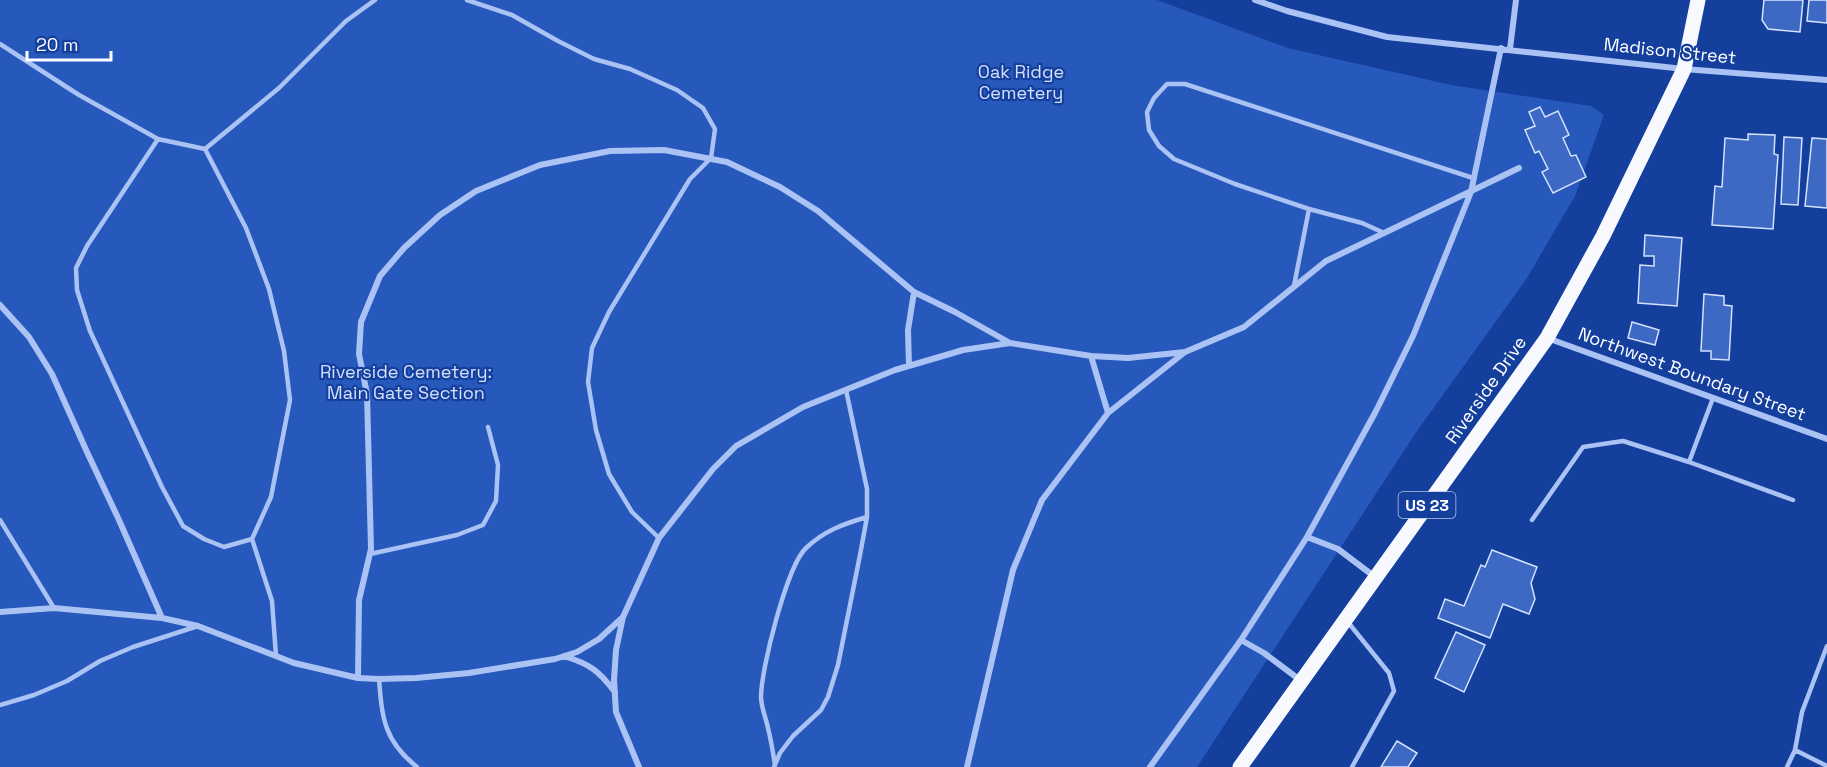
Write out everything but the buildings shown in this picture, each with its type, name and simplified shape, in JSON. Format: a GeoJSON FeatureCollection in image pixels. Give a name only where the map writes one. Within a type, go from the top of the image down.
{"type":"FeatureCollection","features":[{"type":"Feature","properties":{"kind":"main road","name":"Riverside Drive"},"geometry":{"type":"LineString","coordinates":[[1240,767],[1547,338],[1603,236],[1684,69],[1698,0]]}},
{"type":"Feature","properties":{"kind":"street","name":"Madison Street"},"geometry":{"type":"LineString","coordinates":[[1256,0],[1287,11],[1387,37],[1684,69],[1827,80]]}},
{"type":"Feature","properties":{"kind":"street"},"geometry":{"type":"LineString","coordinates":[[1510,49],[1516,0]]}},
{"type":"Feature","properties":{"kind":"street"},"geometry":{"type":"LineString","coordinates":[[1150,767],[1241,640],[1307,537],[1376,411],[1413,336],[1470,192],[1501,48]]}},
{"type":"Feature","properties":{"kind":"street"},"geometry":{"type":"LineString","coordinates":[[358,678],[359,600],[370,554],[367,394],[359,354],[361,322],[380,276],[404,248],[440,215],[476,191],[540,165],[610,151],[663,150],[727,162],[780,187],[818,211],[914,292],[1010,343]]}},
{"type":"Feature","properties":{"kind":"street"},"geometry":{"type":"LineString","coordinates":[[967,767],[1013,570],[1042,500],[1108,413],[1185,352],[1244,327],[1326,261],[1518,168]]}},
{"type":"Feature","properties":{"kind":"street"},"geometry":{"type":"LineString","coordinates":[[909,366],[908,330],[914,292]]}},
{"type":"Feature","properties":{"kind":"street"},"geometry":{"type":"LineString","coordinates":[[0,305],[29,337],[52,374],[162,618]]}},
{"type":"Feature","properties":{"kind":"street","name":"Northwest Boundary Street"},"geometry":{"type":"LineString","coordinates":[[1547,338],[1827,439]]}},
{"type":"Feature","properties":{"kind":"street"},"geometry":{"type":"LineString","coordinates":[[639,767],[616,712],[616,650],[623,617],[659,538],[713,469],[736,446],[803,407],[909,366],[963,350],[1010,343],[1091,356],[1128,358],[1185,352]]}},
{"type":"Feature","properties":{"kind":"street"},"geometry":{"type":"LineString","coordinates":[[1091,356],[1108,413]]}},
{"type":"Feature","properties":{"kind":"street"},"geometry":{"type":"LineString","coordinates":[[1307,537],[1338,549],[1376,578]]}},
{"type":"Feature","properties":{"kind":"street"},"geometry":{"type":"LineString","coordinates":[[0,612],[54,608],[162,618],[198,626],[294,663],[358,678],[379,679],[469,673],[564,656],[577,652],[599,639],[623,617]]}},
{"type":"Feature","properties":{"kind":"street"},"geometry":{"type":"LineString","coordinates":[[1241,640],[1264,653],[1302,681]]}},
{"type":"Feature","properties":{"kind":"street"},"geometry":{"type":"LineString","coordinates":[[564,656],[582,661],[593,668],[603,676],[615,693]]}},
{"type":"Feature","properties":{"kind":"lane"},"geometry":{"type":"LineString","coordinates":[[205,149],[279,88],[346,21],[375,0]]}},
{"type":"Feature","properties":{"kind":"lane"},"geometry":{"type":"LineString","coordinates":[[467,0],[512,15],[594,58],[630,69],[677,90],[703,108],[715,129],[711,158],[690,179],[609,312],[592,348],[588,382],[596,430],[609,474],[632,512],[659,538]]}},
{"type":"Feature","properties":{"kind":"lane"},"geometry":{"type":"LineString","coordinates":[[0,44],[79,95],[158,139],[205,149]]}},
{"type":"Feature","properties":{"kind":"lane"},"geometry":{"type":"LineString","coordinates":[[1382,232],[1362,223],[1309,209],[1235,184],[1173,159],[1159,146],[1149,130],[1147,112],[1154,98],[1167,84],[1185,84],[1473,178]]}},
{"type":"Feature","properties":{"kind":"lane"},"geometry":{"type":"LineString","coordinates":[[158,139],[87,246],[76,268],[77,290],[90,331],[183,526],[204,539],[224,547],[252,539]]}},
{"type":"Feature","properties":{"kind":"lane"},"geometry":{"type":"LineString","coordinates":[[205,149],[246,228],[269,289],[284,351],[290,400],[271,497],[252,539],[272,601],[276,656]]}},
{"type":"Feature","properties":{"kind":"lane"},"geometry":{"type":"LineString","coordinates":[[1294,286],[1309,209]]}},
{"type":"Feature","properties":{"kind":"lane"},"geometry":{"type":"LineString","coordinates":[[774,766],[780,753],[793,736],[821,710],[828,697],[838,664],[867,517],[867,489],[846,390]]}},
{"type":"Feature","properties":{"kind":"lane"},"geometry":{"type":"LineString","coordinates":[[1689,462],[1713,399]]}},
{"type":"Feature","properties":{"kind":"lane"},"geometry":{"type":"LineString","coordinates":[[370,554],[457,535],[483,525],[496,501],[498,465],[488,427]]}},
{"type":"Feature","properties":{"kind":"lane"},"geometry":{"type":"LineString","coordinates":[[1532,520],[1583,447],[1623,441],[1689,462],[1793,500]]}},
{"type":"Feature","properties":{"kind":"lane"},"geometry":{"type":"LineString","coordinates":[[774,766],[761,692],[775,622],[788,580],[804,549],[831,528],[867,517]]}},
{"type":"Feature","properties":{"kind":"lane"},"geometry":{"type":"LineString","coordinates":[[0,520],[54,608]]}},
{"type":"Feature","properties":{"kind":"lane"},"geometry":{"type":"LineString","coordinates":[[1346,619],[1389,673],[1394,691],[1352,767]]}},
{"type":"Feature","properties":{"kind":"lane"},"geometry":{"type":"LineString","coordinates":[[0,705],[33,695],[133,647],[198,626]]}},
{"type":"Feature","properties":{"kind":"lane"},"geometry":{"type":"LineString","coordinates":[[1787,767],[1796,750],[1802,712],[1827,646]]}},
{"type":"Feature","properties":{"kind":"lane"},"geometry":{"type":"LineString","coordinates":[[379,679],[386,730],[405,757],[417,767]]}},
{"type":"Feature","properties":{"kind":"lane"},"geometry":{"type":"LineString","coordinates":[[1796,750],[1827,766]]}},
{"type":"Feature","properties":{"kind":"green space","name":"Riverside Cemetery: Main Gate Section"},"geometry":{"type":"Polygon","coordinates":[[[0,0],[1157,0],[1288,48],[1451,85],[1591,106],[1604,115],[1575,196],[1527,278],[1417,431],[1197,767],[0,767],[0,0]]]}},
{"type":"Feature","properties":{"kind":"park label","name":"Oak Ridge Cemetery"},"geometry":{"type":"Point","coordinates":[1021,82]}}]}
